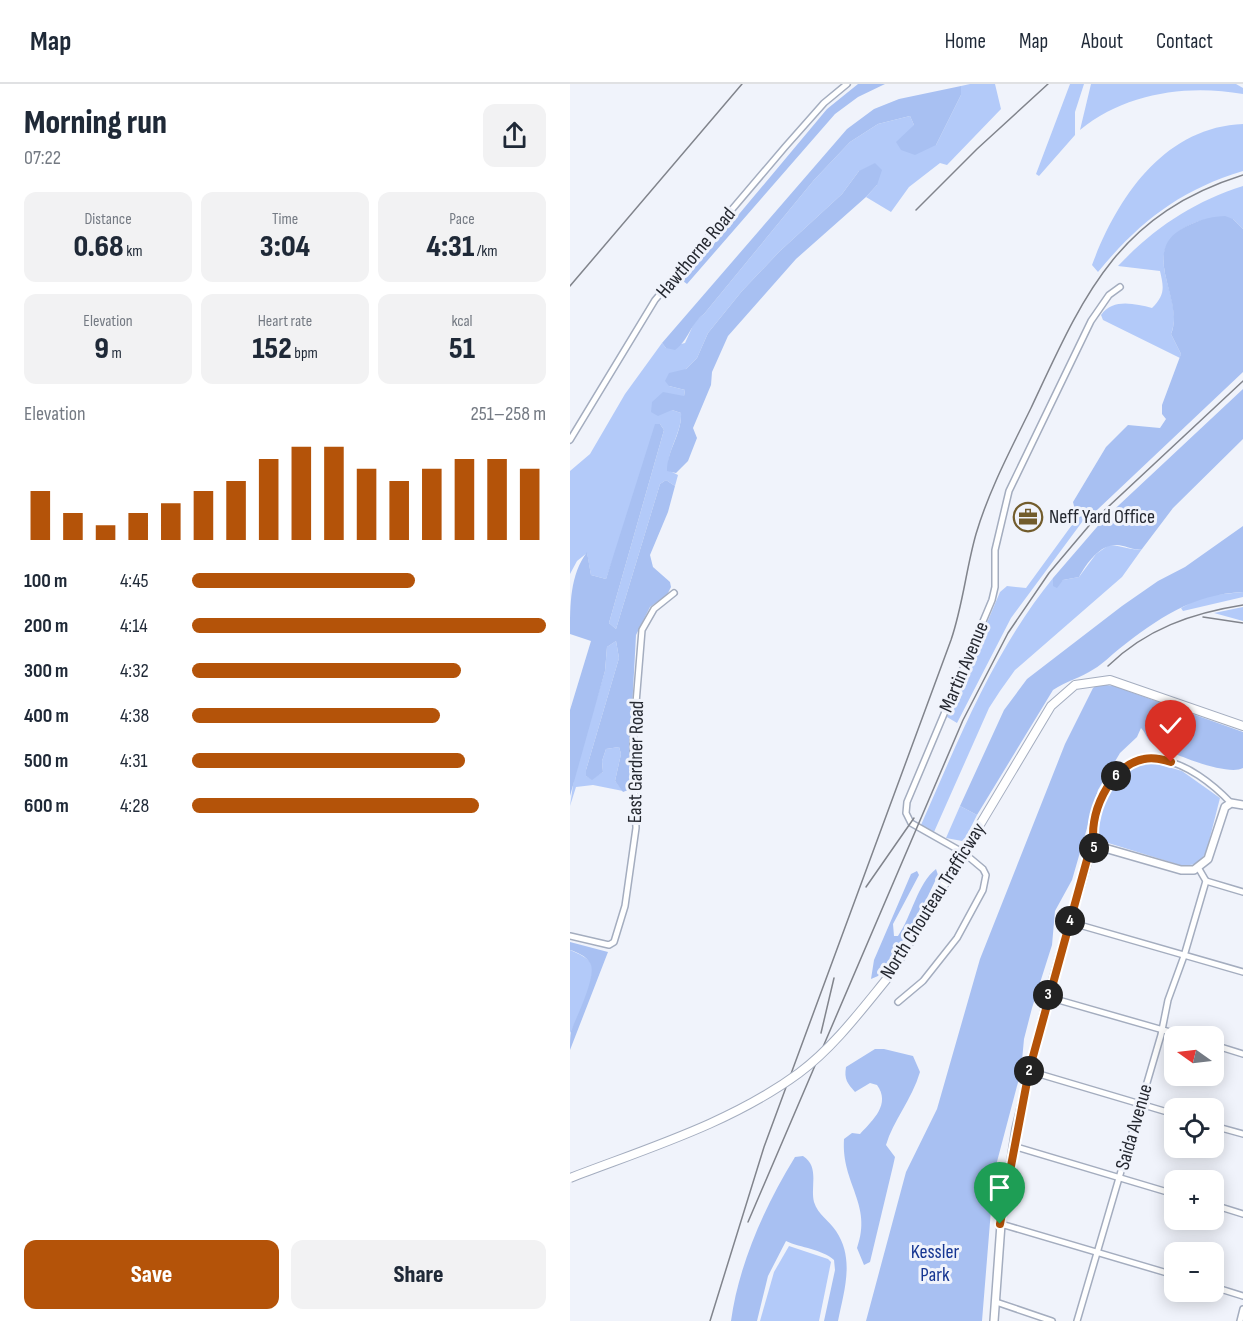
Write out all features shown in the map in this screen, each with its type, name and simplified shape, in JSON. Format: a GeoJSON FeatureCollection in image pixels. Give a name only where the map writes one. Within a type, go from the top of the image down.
{"type":"FeatureCollection","features":[{"type":"Feature","properties":{"kind":"main road","name":"North Chouteau Trafficway"},"geometry":{"type":"LineString","coordinates":[[570,1178],[724,1119],[800,1072],[842,1032],[890,975],[1051,706],[1075,685],[1110,680],[1243,726]]}},
{"type":"Feature","properties":{"kind":"street","name":"Hawthorne Road"},"geometry":{"type":"LineString","coordinates":[[570,440],[655,300],[824,103],[847,84]]}},
{"type":"Feature","properties":{"kind":"street","name":"Martin Avenue"},"geometry":{"type":"LineString","coordinates":[[898,1002],[944,957],[983,890],[986,875],[983,869],[964,854],[913,825],[906,813],[907,802],[992,600],[995,587],[995,550],[1009,491],[1091,321],[1108,295],[1120,287]]}},
{"type":"Feature","properties":{"kind":"street","name":"East Gardner Road"},"geometry":{"type":"LineString","coordinates":[[570,936],[603,945],[614,942],[625,906],[636,828],[633,740],[642,630],[654,609],[674,593]]}},
{"type":"Feature","properties":{"kind":"street"},"geometry":{"type":"LineString","coordinates":[[1095,848],[1092,838],[1099,807],[1111,783],[1124,767],[1144,759],[1171,762],[1195,775],[1231,803],[1243,805]]}},
{"type":"Feature","properties":{"kind":"street"},"geometry":{"type":"LineString","coordinates":[[994,1321],[1000,1224],[1013,1146],[1048,996],[1088,856],[1095,848],[1105,848],[1186,871],[1198,868],[1208,859],[1223,811],[1231,803]]}},
{"type":"Feature","properties":{"kind":"street"},"geometry":{"type":"LineString","coordinates":[[1198,868],[1206,881],[1243,892]]}},
{"type":"Feature","properties":{"kind":"street","name":"Saida Avenue"},"geometry":{"type":"LineString","coordinates":[[1077,1321],[1162,1030],[1170,993],[1185,956],[1206,881]]}},
{"type":"Feature","properties":{"kind":"street"},"geometry":{"type":"LineString","coordinates":[[1069,922],[1243,972]]}},
{"type":"Feature","properties":{"kind":"street"},"geometry":{"type":"LineString","coordinates":[[1048,996],[1162,1030]]}},
{"type":"Feature","properties":{"kind":"street"},"geometry":{"type":"LineString","coordinates":[[1224,1048],[1243,1054]]}},
{"type":"Feature","properties":{"kind":"street"},"geometry":{"type":"LineString","coordinates":[[1029,1071],[1164,1111]]}},
{"type":"Feature","properties":{"kind":"street"},"geometry":{"type":"LineString","coordinates":[[1224,1129],[1243,1134]]}},
{"type":"Feature","properties":{"kind":"street"},"geometry":{"type":"LineString","coordinates":[[1013,1146],[1164,1191]]}},
{"type":"Feature","properties":{"kind":"street"},"geometry":{"type":"LineString","coordinates":[[1224,1209],[1243,1214]]}},
{"type":"Feature","properties":{"kind":"street"},"geometry":{"type":"LineString","coordinates":[[1000,1224],[1164,1272]]}},
{"type":"Feature","properties":{"kind":"street"},"geometry":{"type":"LineString","coordinates":[[1224,1290],[1243,1296]]}},
{"type":"Feature","properties":{"kind":"street"},"geometry":{"type":"LineString","coordinates":[[996,1302],[1052,1321]]}},
{"type":"Feature","properties":{"kind":"street"},"geometry":{"type":"LineString","coordinates":[[1240,1321],[1243,1309]]}},
{"type":"Feature","properties":{"kind":"shaded area"},"geometry":{"type":"Polygon","coordinates":[[[995,84],[1001,109],[947,165],[940,163],[909,187],[891,212],[866,197],[877,185],[859,171],[842,194],[780,251],[742,291],[708,333],[697,358],[669,386],[685,390],[684,396],[672,410],[681,413],[681,420],[668,462],[668,470],[678,475],[675,486],[666,480],[660,484],[616,629],[609,623],[664,430],[660,424],[606,579],[591,575],[587,553],[577,561],[570,574],[570,471],[590,454],[625,394],[662,343],[666,348],[685,343],[695,321],[704,314],[814,180],[850,142],[878,124],[910,116],[914,125],[936,145],[961,95],[961,86],[995,84]]]}},
{"type":"Feature","properties":{"kind":"shaded area"},"geometry":{"type":"Polygon","coordinates":[[[1070,84],[1084,84],[1075,112],[1075,135],[1039,176],[1036,174],[1070,84]]]}},
{"type":"Feature","properties":{"kind":"shaded area"},"geometry":{"type":"Polygon","coordinates":[[[1091,84],[1236,84],[1243,88],[1243,94],[1200,90],[1157,94],[1117,107],[1080,130],[1091,84]]]}},
{"type":"Feature","properties":{"kind":"shaded area"},"geometry":{"type":"Polygon","coordinates":[[[1243,124],[1243,171],[1200,188],[1162,210],[1129,238],[1098,272],[1092,265],[1102,240],[1115,215],[1147,170],[1167,152],[1190,138],[1215,128],[1243,124]]]}},
{"type":"Feature","properties":{"kind":"shaded area"},"geometry":{"type":"Polygon","coordinates":[[[1243,186],[1243,229],[1233,219],[1202,220],[1184,228],[1171,239],[1165,251],[1164,264],[1173,305],[1174,320],[1171,334],[1181,354],[1180,358],[1103,320],[1101,315],[1112,306],[1125,304],[1152,308],[1161,295],[1163,287],[1160,271],[1118,266],[1132,252],[1160,228],[1191,208],[1243,186]]]}},
{"type":"Feature","properties":{"kind":"shaded area"},"geometry":{"type":"Polygon","coordinates":[[[1081,516],[1085,518],[1011,618],[957,723],[947,717],[1000,592],[1007,586],[1026,588],[1077,518],[1081,516]]]}},
{"type":"Feature","properties":{"kind":"shaded area"},"geometry":{"type":"Polygon","coordinates":[[[1109,545],[1142,549],[1122,577],[1015,670],[989,708],[934,832],[921,825],[979,697],[1012,636],[1032,606],[1053,578],[1053,586],[1063,580],[1079,577],[1096,554],[1109,545]]]}},
{"type":"Feature","properties":{"kind":"shaded area"},"geometry":{"type":"Polygon","coordinates":[[[1243,592],[1243,597],[1183,611],[1181,608],[1204,596],[1243,592]]]}},
{"type":"Feature","properties":{"kind":"shaded area"},"geometry":{"type":"Polygon","coordinates":[[[1243,607],[1243,621],[1214,613],[1243,607]]]}},
{"type":"Feature","properties":{"kind":"shaded area"},"geometry":{"type":"Polygon","coordinates":[[[616,641],[619,658],[586,776],[592,779],[603,772],[602,761],[606,749],[619,747],[621,754],[615,781],[623,791],[593,785],[576,787],[570,806],[575,771],[605,671],[607,647],[616,641]]]}},
{"type":"Feature","properties":{"kind":"shaded area"},"geometry":{"type":"Polygon","coordinates":[[[1151,762],[1182,771],[1220,798],[1206,853],[1197,864],[1183,866],[1105,842],[1098,836],[1100,812],[1111,788],[1129,770],[1140,764],[1151,762]]]}},
{"type":"Feature","properties":{"kind":"shaded area"},"geometry":{"type":"Polygon","coordinates":[[[960,806],[977,815],[962,841],[946,838],[960,806]]]}},
{"type":"Feature","properties":{"kind":"shaded area"},"geometry":{"type":"Polygon","coordinates":[[[570,950],[589,961],[592,973],[585,1000],[570,1033],[570,950]]]}},
{"type":"Feature","properties":{"kind":"shaded area"},"geometry":{"type":"Polygon","coordinates":[[[789,1246],[831,1262],[819,1321],[760,1321],[774,1272],[789,1246]]]}},
{"type":"Feature","properties":{"kind":"green space"},"geometry":{"type":"Polygon","coordinates":[[[858,84],[885,84],[858,97],[835,114],[687,284],[683,281],[827,109],[858,84]]]}},
{"type":"Feature","properties":{"kind":"green space"},"geometry":{"type":"Polygon","coordinates":[[[961,86],[961,95],[936,145],[915,155],[901,150],[896,142],[914,125],[910,116],[878,124],[850,142],[814,180],[699,318],[680,346],[675,350],[666,348],[662,343],[847,129],[874,109],[899,99],[961,86]]]}},
{"type":"Feature","properties":{"kind":"green space"},"geometry":{"type":"Polygon","coordinates":[[[875,163],[882,170],[877,185],[796,259],[728,336],[712,372],[711,385],[693,428],[697,438],[688,461],[676,473],[667,471],[669,456],[681,421],[681,413],[672,410],[658,416],[651,412],[652,402],[663,392],[684,396],[685,390],[669,386],[665,381],[669,373],[686,369],[697,358],[708,333],[742,291],[780,251],[842,194],[859,171],[875,163]]]}},
{"type":"Feature","properties":{"kind":"green space"},"geometry":{"type":"Polygon","coordinates":[[[1225,216],[1233,219],[1243,229],[1243,372],[1097,510],[1085,518],[1077,518],[1073,502],[1106,447],[1128,425],[1160,428],[1166,419],[1162,414],[1162,405],[1181,354],[1171,334],[1174,321],[1173,307],[1164,265],[1164,252],[1169,240],[1180,230],[1196,222],[1225,216]]]}},
{"type":"Feature","properties":{"kind":"green space"},"geometry":{"type":"Polygon","coordinates":[[[1243,389],[1243,439],[1173,508],[1142,549],[1109,546],[1097,553],[1079,577],[1063,580],[1057,588],[1053,586],[1053,578],[1103,520],[1243,389]]]}},
{"type":"Feature","properties":{"kind":"green space"},"geometry":{"type":"Polygon","coordinates":[[[655,424],[660,424],[664,430],[609,623],[616,629],[660,484],[666,480],[675,486],[668,512],[650,555],[653,567],[670,582],[671,587],[667,595],[650,607],[636,635],[630,746],[631,789],[623,792],[615,781],[621,754],[619,747],[606,749],[602,761],[603,772],[592,780],[586,776],[619,658],[616,641],[607,647],[605,671],[570,796],[570,710],[591,641],[570,634],[574,580],[587,552],[591,575],[606,579],[655,424]]]}},
{"type":"Feature","properties":{"kind":"green space"},"geometry":{"type":"Polygon","coordinates":[[[1243,526],[1243,592],[1208,598],[1176,610],[1147,628],[1097,667],[1053,690],[977,815],[960,806],[1004,710],[1027,679],[1122,606],[1158,581],[1185,567],[1243,526]]]}},
{"type":"Feature","properties":{"kind":"green space","name":"Kessler Park"},"geometry":{"type":"Polygon","coordinates":[[[1099,684],[1114,686],[1243,732],[1243,768],[1224,769],[1171,752],[1152,743],[1141,728],[1137,737],[1120,753],[1098,790],[1072,880],[1055,911],[1052,945],[1024,1039],[1021,1071],[994,1173],[982,1321],[866,1321],[906,1172],[937,1109],[980,959],[1065,744],[1093,688],[1099,684]]]}},
{"type":"Feature","properties":{"kind":"green space"},"geometry":{"type":"Polygon","coordinates":[[[936,869],[938,875],[915,923],[878,976],[871,979],[874,960],[911,874],[917,871],[919,875],[893,924],[894,936],[898,936],[924,883],[936,869]]]}},
{"type":"Feature","properties":{"kind":"green space"},"geometry":{"type":"Polygon","coordinates":[[[570,942],[608,952],[570,1050],[571,1031],[589,986],[592,969],[586,958],[570,950],[570,942]]]}},
{"type":"Feature","properties":{"kind":"green space"},"geometry":{"type":"Polygon","coordinates":[[[875,1049],[913,1056],[920,1072],[886,1145],[895,1157],[870,1262],[864,1265],[857,1248],[861,1233],[859,1206],[847,1169],[844,1139],[852,1133],[860,1134],[879,1111],[882,1099],[877,1085],[870,1083],[855,1092],[847,1081],[845,1071],[846,1067],[875,1049]]]}},
{"type":"Feature","properties":{"kind":"green space"},"geometry":{"type":"Polygon","coordinates":[[[803,1156],[808,1160],[813,1171],[813,1196],[816,1207],[836,1231],[845,1253],[847,1264],[845,1287],[838,1321],[824,1321],[835,1270],[834,1260],[824,1253],[786,1241],[768,1276],[757,1321],[731,1321],[740,1278],[764,1215],[795,1157],[803,1156]]]}},
{"type":"Feature","properties":{"kind":"railway"},"geometry":{"type":"LineString","coordinates":[[570,286],[742,84]]}},
{"type":"Feature","properties":{"kind":"railway"},"geometry":{"type":"LineString","coordinates":[[916,210],[977,149],[1048,84]]}},
{"type":"Feature","properties":{"kind":"railway"},"geometry":{"type":"LineString","coordinates":[[710,1321],[764,1147],[951,640],[959,614],[976,534],[1001,470],[1068,330],[1087,296],[1109,265],[1134,237],[1164,213],[1200,192],[1243,175]]}},
{"type":"Feature","properties":{"kind":"railway"},"geometry":{"type":"LineString","coordinates":[[748,1222],[963,720],[1008,633],[1049,573],[1093,521],[1243,381]]}},
{"type":"Feature","properties":{"kind":"railway"},"geometry":{"type":"LineString","coordinates":[[1108,666],[1138,642],[1171,625],[1188,618],[1243,605]]}},
{"type":"Feature","properties":{"kind":"railway"},"geometry":{"type":"LineString","coordinates":[[1203,617],[1243,623]]}},
{"type":"Feature","properties":{"kind":"railway"},"geometry":{"type":"LineString","coordinates":[[866,887],[914,818]]}},
{"type":"Feature","properties":{"kind":"railway"},"geometry":{"type":"LineString","coordinates":[[821,1033],[834,978]]}},
{"type":"Feature","properties":{"kind":"place","name":"Neff Yard Office"},"geometry":{"type":"Point","coordinates":[1028,517]}},
{"type":"Feature","properties":{"kind":"route"},"geometry":{"type":"LineString","coordinates":[[1000,1224],[1008,1170],[1029,1071],[1088,856],[1095,848],[1092,838],[1099,807],[1111,783],[1124,767],[1151,758],[1171,762]]}}]}
